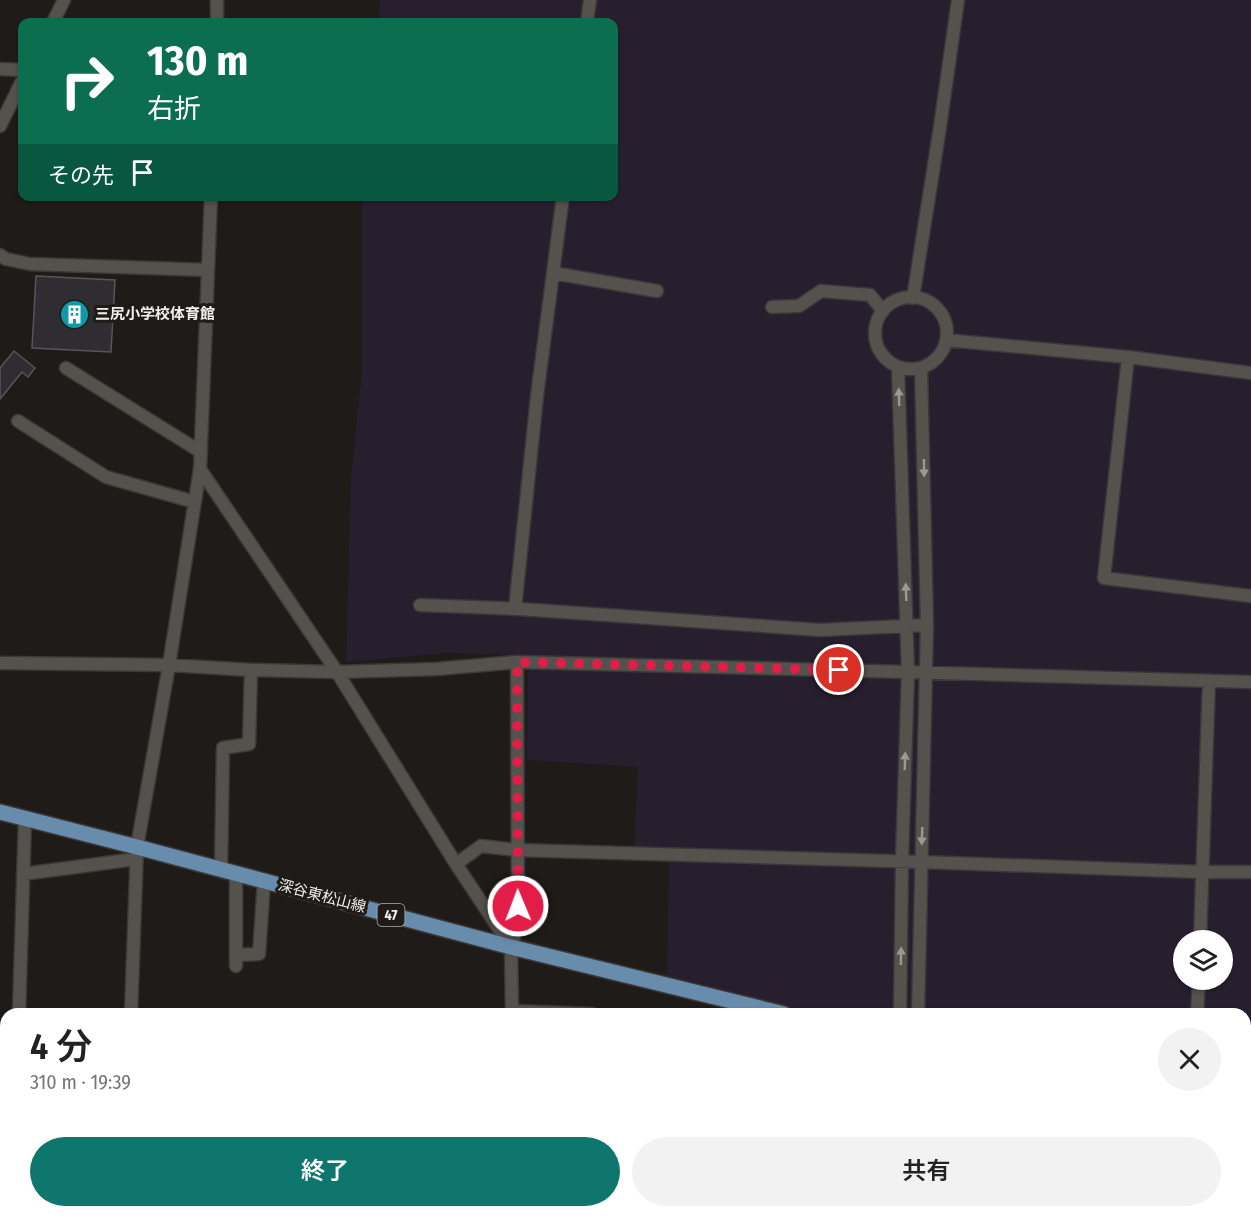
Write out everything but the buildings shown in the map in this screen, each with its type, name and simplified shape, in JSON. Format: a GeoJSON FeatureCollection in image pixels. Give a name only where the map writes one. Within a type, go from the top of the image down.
{"type":"FeatureCollection","features":[{"type":"Feature","properties":{"kind":"main road","name":"深谷東松山線"},"geometry":{"type":"LineString","coordinates":[[0,812],[137,853],[221,869],[511,947],[760,1008]]}},
{"type":"Feature","properties":{"kind":"street"},"geometry":{"type":"LineString","coordinates":[[55,18],[64,0]]}},
{"type":"Feature","properties":{"kind":"street"},"geometry":{"type":"LineString","coordinates":[[217,0],[217,18]]}},
{"type":"Feature","properties":{"kind":"street"},"geometry":{"type":"LineString","coordinates":[[588,18],[590,0]]}},
{"type":"Feature","properties":{"kind":"street"},"geometry":{"type":"LineString","coordinates":[[913,298],[940,128],[957,0]]}},
{"type":"Feature","properties":{"kind":"street"},"geometry":{"type":"LineString","coordinates":[[0,69],[18,70]]}},
{"type":"Feature","properties":{"kind":"street"},"geometry":{"type":"LineString","coordinates":[[0,126],[18,89]]}},
{"type":"Feature","properties":{"kind":"street"},"geometry":{"type":"LineString","coordinates":[[131,1008],[137,853],[200,469],[211,201]]}},
{"type":"Feature","properties":{"kind":"street"},"geometry":{"type":"LineString","coordinates":[[515,609],[537,396],[562,201]]}},
{"type":"Feature","properties":{"kind":"street"},"geometry":{"type":"LineString","coordinates":[[0,255],[30,264],[208,270]]}},
{"type":"Feature","properties":{"kind":"street"},"geometry":{"type":"LineString","coordinates":[[552,273],[657,291]]}},
{"type":"Feature","properties":{"kind":"street"},"geometry":{"type":"LineString","coordinates":[[772,307],[799,306],[821,291],[870,296],[883,311]]}},
{"type":"Feature","properties":{"kind":"street"},"geometry":{"type":"LineString","coordinates":[[913,298],[925,300],[935,307],[943,316],[946,328],[946,340],[938,358],[921,368],[909,369],[898,367],[888,361],[876,343],[877,321],[883,311],[902,299],[913,298]]}},
{"type":"Feature","properties":{"kind":"street"},"geometry":{"type":"LineString","coordinates":[[946,340],[1128,357],[1251,373]]}},
{"type":"Feature","properties":{"kind":"street"},"geometry":{"type":"LineString","coordinates":[[1128,357],[1104,578],[1251,596]]}},
{"type":"Feature","properties":{"kind":"street"},"geometry":{"type":"LineString","coordinates":[[898,367],[908,672],[900,1008]]}},
{"type":"Feature","properties":{"kind":"street"},"geometry":{"type":"LineString","coordinates":[[66,368],[201,452]]}},
{"type":"Feature","properties":{"kind":"street"},"geometry":{"type":"LineString","coordinates":[[918,1008],[927,672],[921,368]]}},
{"type":"Feature","properties":{"kind":"street"},"geometry":{"type":"LineString","coordinates":[[18,421],[106,477],[195,502]]}},
{"type":"Feature","properties":{"kind":"street"},"geometry":{"type":"LineString","coordinates":[[200,469],[337,672],[456,864],[511,947]]}},
{"type":"Feature","properties":{"kind":"street"},"geometry":{"type":"LineString","coordinates":[[420,606],[515,609],[820,630],[927,625]]}},
{"type":"Feature","properties":{"kind":"street"},"geometry":{"type":"LineString","coordinates":[[512,1008],[511,947],[518,924],[517,662]]}},
{"type":"Feature","properties":{"kind":"street"},"geometry":{"type":"LineString","coordinates":[[0,663],[169,665],[337,672],[436,669],[517,662],[1251,682]]}},
{"type":"Feature","properties":{"kind":"street"},"geometry":{"type":"LineString","coordinates":[[221,869],[223,748],[249,744],[251,670]]}},
{"type":"Feature","properties":{"kind":"street"},"geometry":{"type":"LineString","coordinates":[[1200,930],[1209,681]]}},
{"type":"Feature","properties":{"kind":"street"},"geometry":{"type":"LineString","coordinates":[[19,1008],[25,818]]}},
{"type":"Feature","properties":{"kind":"street"},"geometry":{"type":"LineString","coordinates":[[456,864],[481,846],[517,850],[1251,872]]}},
{"type":"Feature","properties":{"kind":"street"},"geometry":{"type":"LineString","coordinates":[[23,874],[137,853]]}},
{"type":"Feature","properties":{"kind":"street"},"geometry":{"type":"LineString","coordinates":[[236,873],[236,961],[259,954],[264,881]]}},
{"type":"Feature","properties":{"kind":"street"},"geometry":{"type":"LineString","coordinates":[[1197,1008],[1198,990]]}},
{"type":"Feature","properties":{"kind":"shaded area"},"geometry":{"type":"Polygon","coordinates":[[[380,0],[1251,0],[1251,1008],[793,1008],[667,976],[669,848],[634,847],[638,767],[527,760],[528,655],[445,653],[346,662],[351,479],[362,370],[362,201],[618,201],[618,18],[378,18],[380,0]]]}},
{"type":"Feature","properties":{"kind":"place","name":"三尻小学校体育館"},"geometry":{"type":"Point","coordinates":[74,314]}},
{"type":"Feature","properties":{"kind":"route"},"geometry":{"type":"LineString","coordinates":[[518,906],[517,662],[839,670]]}}]}
